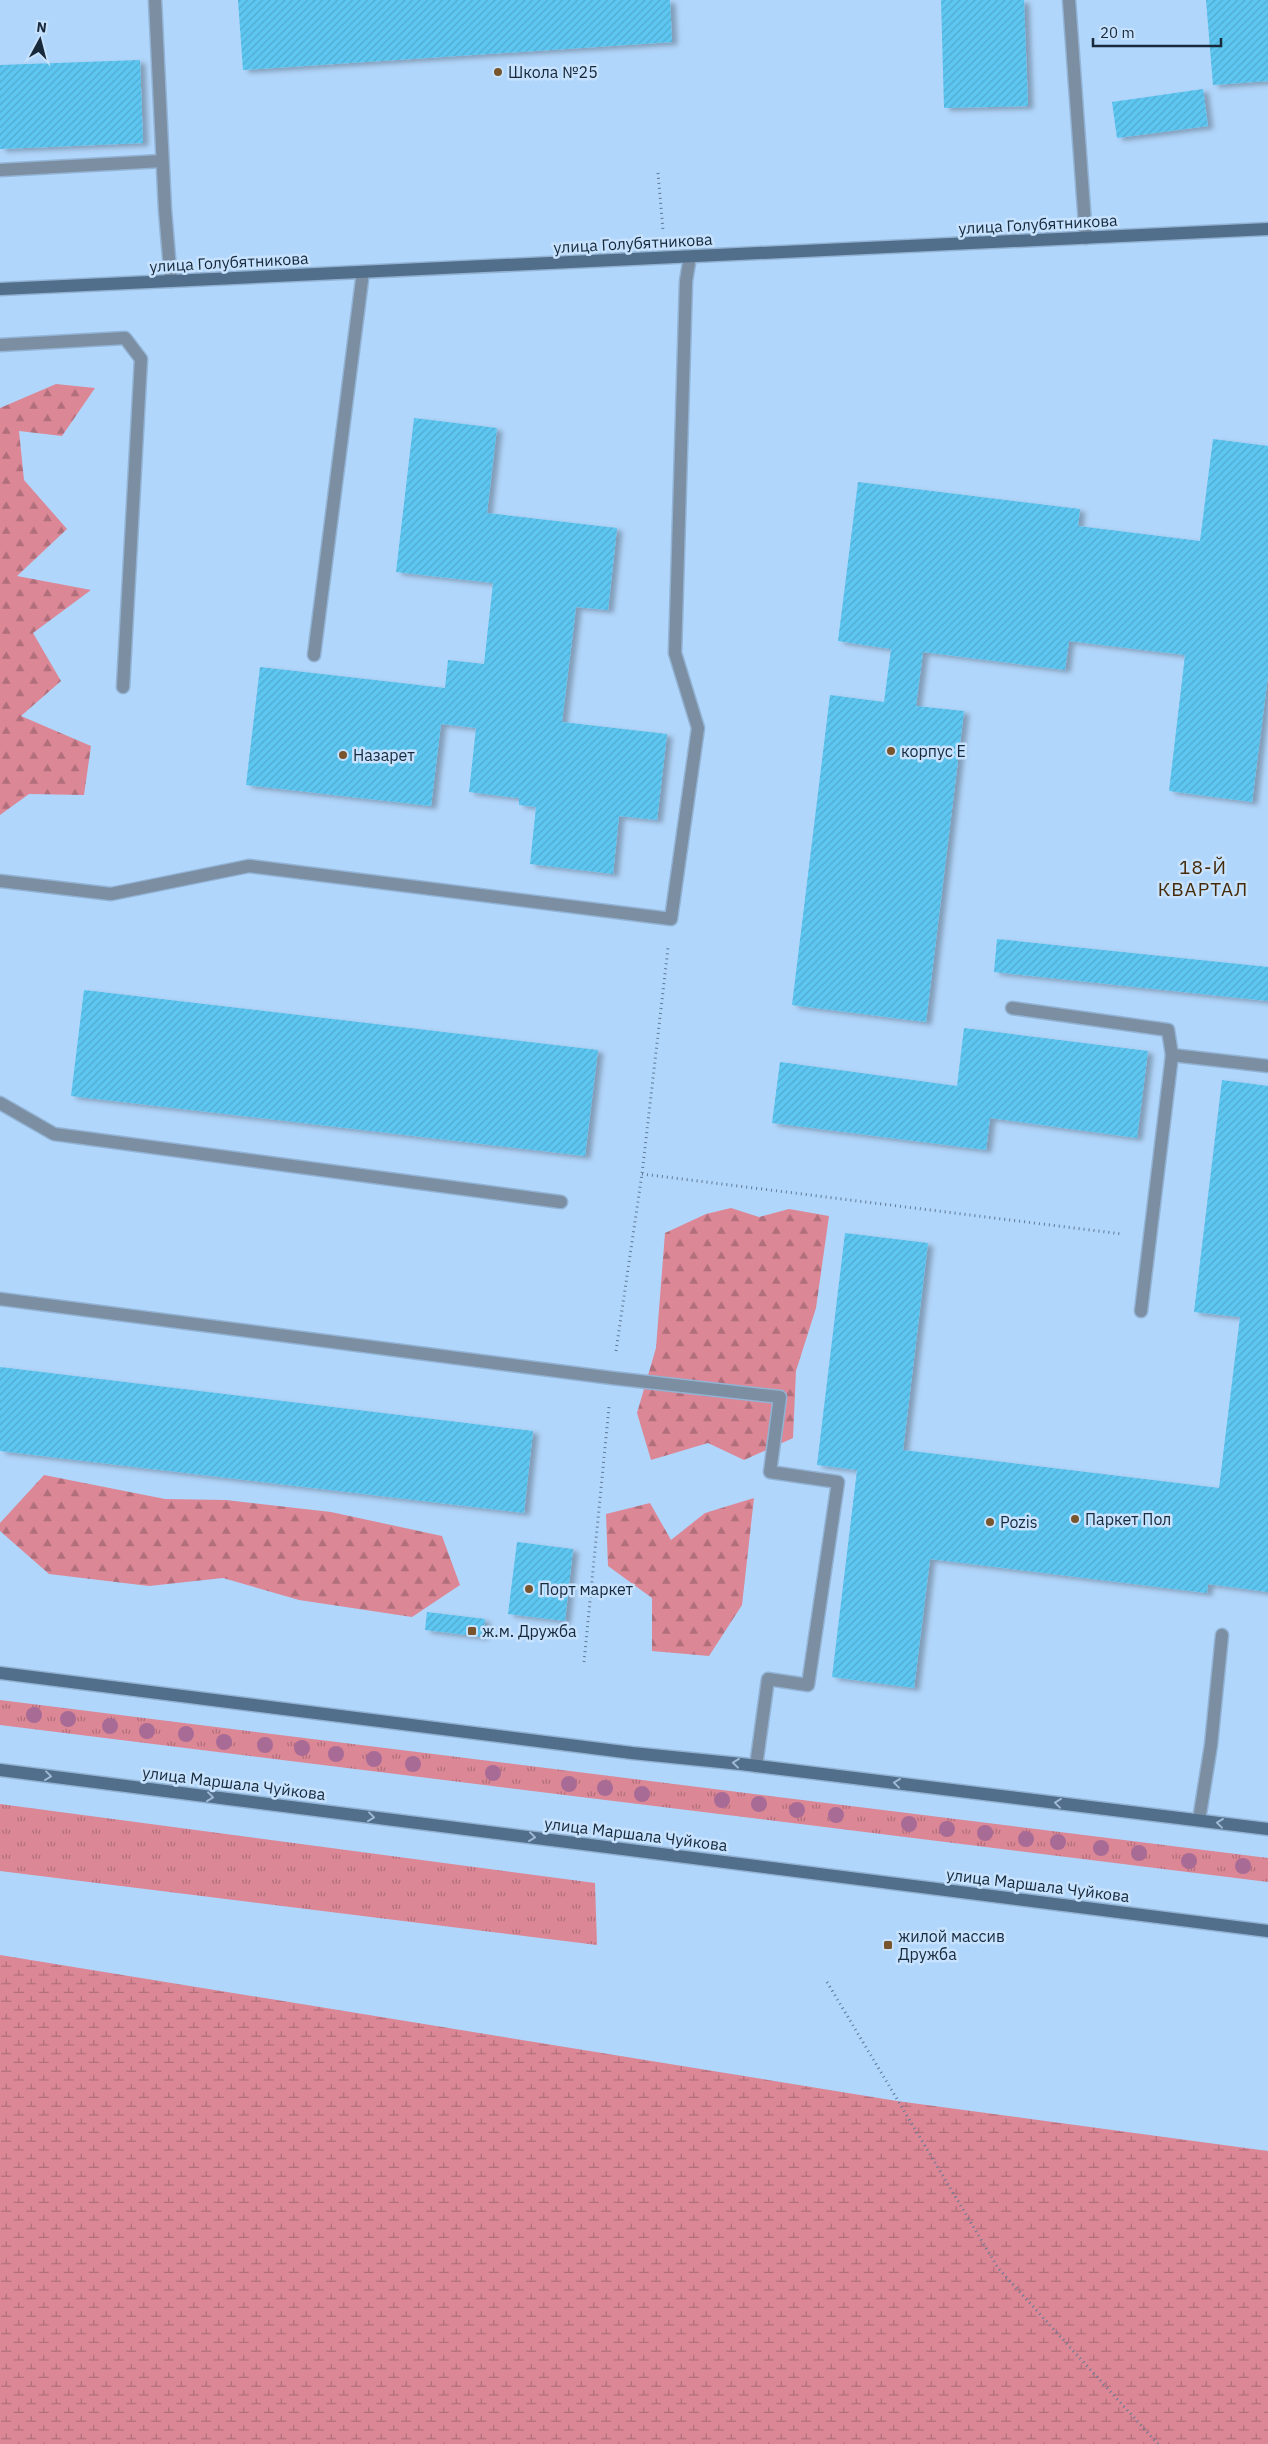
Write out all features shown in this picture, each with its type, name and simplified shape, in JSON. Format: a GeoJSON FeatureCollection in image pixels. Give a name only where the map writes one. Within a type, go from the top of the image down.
{"type":"FeatureCollection","features":[{"type":"Feature","properties":{"kind":"main road","name":"улица Голубятникова"},"geometry":{"type":"LineString","coordinates":[[0,289],[1268,230]]}},
{"type":"Feature","properties":{"kind":"main road"},"geometry":{"type":"LineString","coordinates":[[0,1673],[632,1753],[756,1766],[1268,1829]]}},
{"type":"Feature","properties":{"kind":"main road","name":"улица Маршала Чуйкова"},"geometry":{"type":"LineString","coordinates":[[0,1770],[1268,1931]]}},
{"type":"Feature","properties":{"kind":"lane"},"geometry":{"type":"LineString","coordinates":[[155,0],[162,161],[171,281]]}},
{"type":"Feature","properties":{"kind":"lane"},"geometry":{"type":"LineString","coordinates":[[1069,0],[1086,238]]}},
{"type":"Feature","properties":{"kind":"lane"},"geometry":{"type":"LineString","coordinates":[[0,170],[162,161]]}},
{"type":"Feature","properties":{"kind":"lane"},"geometry":{"type":"LineString","coordinates":[[0,881],[111,894],[249,866],[672,919],[698,728],[675,653],[686,282],[690,257]]}},
{"type":"Feature","properties":{"kind":"lane"},"geometry":{"type":"LineString","coordinates":[[314,655],[363,272]]}},
{"type":"Feature","properties":{"kind":"lane"},"geometry":{"type":"LineString","coordinates":[[0,345],[125,338],[141,359],[123,687]]}},
{"type":"Feature","properties":{"kind":"lane"},"geometry":{"type":"LineString","coordinates":[[1012,1008],[1168,1030],[1172,1054],[1141,1311]]}},
{"type":"Feature","properties":{"kind":"lane"},"geometry":{"type":"LineString","coordinates":[[1172,1054],[1268,1066]]}},
{"type":"Feature","properties":{"kind":"lane"},"geometry":{"type":"LineString","coordinates":[[0,1103],[54,1134],[561,1202]]}},
{"type":"Feature","properties":{"kind":"lane"},"geometry":{"type":"LineString","coordinates":[[0,1299],[612,1378],[780,1397],[770,1472],[838,1482],[808,1685],[768,1679],[756,1766]]}},
{"type":"Feature","properties":{"kind":"lane"},"geometry":{"type":"LineString","coordinates":[[1199,1820],[1211,1745],[1222,1635]]}},
{"type":"Feature","properties":{"kind":"path"},"geometry":{"type":"LineString","coordinates":[[584,1662],[612,1378],[642,1174],[672,919]]}},
{"type":"Feature","properties":{"kind":"path"},"geometry":{"type":"LineString","coordinates":[[642,1174],[1150,1238]]}},
{"type":"Feature","properties":{"kind":"path"},"geometry":{"type":"LineString","coordinates":[[827,1982],[998,2268],[1158,2444]]}},
{"type":"Feature","properties":{"kind":"green space"},"geometry":{"type":"Polygon","coordinates":[[[56,384],[95,388],[62,436],[19,431],[24,480],[67,529],[17,576],[91,590],[33,633],[61,681],[21,716],[91,746],[84,795],[29,794],[0,815],[0,408],[56,384]]]}},
{"type":"Feature","properties":{"kind":"green space"},"geometry":{"type":"Polygon","coordinates":[[[731,1208],[759,1217],[789,1209],[829,1216],[816,1308],[796,1371],[793,1438],[744,1460],[708,1443],[651,1460],[637,1413],[656,1348],[665,1233],[706,1214],[731,1208]]]}},
{"type":"Feature","properties":{"kind":"green space"},"geometry":{"type":"Polygon","coordinates":[[[44,1475],[165,1499],[226,1500],[331,1512],[442,1536],[460,1585],[412,1617],[299,1600],[223,1578],[149,1586],[49,1574],[0,1531],[0,1523],[44,1475]]]}},
{"type":"Feature","properties":{"kind":"green space"},"geometry":{"type":"Polygon","coordinates":[[[754,1498],[742,1605],[709,1656],[652,1651],[652,1598],[608,1566],[606,1514],[650,1503],[671,1540],[705,1513],[754,1498]]]}},
{"type":"Feature","properties":{"kind":"green space"},"geometry":{"type":"Polygon","coordinates":[[[0,1700],[1268,1858],[1268,1882],[0,1725],[0,1700]]]}},
{"type":"Feature","properties":{"kind":"green space"},"geometry":{"type":"Polygon","coordinates":[[[0,1804],[595,1883],[597,1945],[0,1871],[0,1804]]]}},
{"type":"Feature","properties":{"kind":"green space"},"geometry":{"type":"Polygon","coordinates":[[[0,1955],[897,2101],[1268,2151],[1268,2444],[0,2444],[0,1955]]]}},
{"type":"Feature","properties":{"kind":"building"},"geometry":{"type":"Polygon","coordinates":[[[238,0],[670,0],[672,42],[243,70],[238,0]]]}},
{"type":"Feature","properties":{"kind":"building"},"geometry":{"type":"Polygon","coordinates":[[[941,0],[1024,0],[1028,106],[944,108],[941,0]]]}},
{"type":"Feature","properties":{"kind":"building"},"geometry":{"type":"Polygon","coordinates":[[[1206,0],[1268,0],[1268,81],[1213,85],[1206,0]]]}},
{"type":"Feature","properties":{"kind":"building"},"geometry":{"type":"Polygon","coordinates":[[[140,60],[143,143],[0,149],[0,65],[140,60]]]}},
{"type":"Feature","properties":{"kind":"building"},"geometry":{"type":"Polygon","coordinates":[[[1203,89],[1208,126],[1117,138],[1112,102],[1203,89]]]}},
{"type":"Feature","properties":{"kind":"building"},"geometry":{"type":"Polygon","coordinates":[[[414,418],[497,428],[487,513],[617,528],[608,610],[576,607],[562,722],[667,734],[657,820],[619,816],[613,874],[530,864],[536,807],[519,805],[519,798],[469,792],[476,728],[441,724],[431,806],[246,785],[260,667],[445,688],[448,660],[484,664],[493,583],[396,572],[414,418]]]}},
{"type":"Feature","properties":{"kind":"building","name":"корпус Е"},"geometry":{"type":"Polygon","coordinates":[[[1213,439],[1268,446],[1268,675],[1252,802],[1169,791],[1185,655],[1069,641],[1065,670],[923,652],[916,706],[964,711],[926,1022],[792,1005],[830,695],[884,702],[891,649],[838,641],[858,482],[1080,509],[1078,526],[1200,541],[1213,439]]]}},
{"type":"Feature","properties":{"kind":"building"},"geometry":{"type":"Polygon","coordinates":[[[997,939],[1268,967],[1268,1001],[994,972],[997,939]]]}},
{"type":"Feature","properties":{"kind":"building"},"geometry":{"type":"Polygon","coordinates":[[[84,990],[598,1050],[585,1156],[71,1096],[84,990]]]}},
{"type":"Feature","properties":{"kind":"building"},"geometry":{"type":"Polygon","coordinates":[[[964,1028],[1148,1051],[1137,1138],[990,1118],[986,1150],[772,1123],[780,1062],[957,1086],[964,1028]]]}},
{"type":"Feature","properties":{"kind":"building"},"geometry":{"type":"Polygon","coordinates":[[[1222,1080],[1268,1086],[1268,1592],[1208,1584],[1207,1593],[930,1559],[914,1688],[832,1677],[857,1470],[817,1465],[845,1233],[928,1243],[903,1450],[1219,1488],[1240,1317],[1194,1312],[1222,1080]]]}},
{"type":"Feature","properties":{"kind":"building"},"geometry":{"type":"Polygon","coordinates":[[[0,1367],[533,1431],[524,1513],[0,1451],[0,1367]]]}},
{"type":"Feature","properties":{"kind":"building"},"geometry":{"type":"Polygon","coordinates":[[[517,1542],[573,1549],[565,1621],[508,1614],[517,1542]]]}},
{"type":"Feature","properties":{"kind":"building"},"geometry":{"type":"Polygon","coordinates":[[[427,1612],[485,1619],[483,1637],[425,1630],[427,1612]]]}},
{"type":"Feature","properties":{"kind":"place","name":"Школа №25"},"geometry":{"type":"Point","coordinates":[498,72]}},
{"type":"Feature","properties":{"kind":"place","name":"корпус Е"},"geometry":{"type":"Point","coordinates":[891,751]}},
{"type":"Feature","properties":{"kind":"place","name":"Назарет"},"geometry":{"type":"Point","coordinates":[343,755]}},
{"type":"Feature","properties":{"kind":"place","name":"Паркет Пол"},"geometry":{"type":"Point","coordinates":[1075,1519]}},
{"type":"Feature","properties":{"kind":"place","name":"Pozis"},"geometry":{"type":"Point","coordinates":[990,1522]}},
{"type":"Feature","properties":{"kind":"place","name":"Порт маркет"},"geometry":{"type":"Point","coordinates":[529,1589]}},
{"type":"Feature","properties":{"kind":"place","name":"ж.м. Дружба"},"geometry":{"type":"Point","coordinates":[472,1631]}},
{"type":"Feature","properties":{"kind":"place","name":"жилой массив Дружба"},"geometry":{"type":"Point","coordinates":[888,1945]}},
{"type":"Feature","properties":{"kind":"district","name":"18-Й КВАРТАЛ"},"geometry":{"type":"Point","coordinates":[1203,878]}}]}
